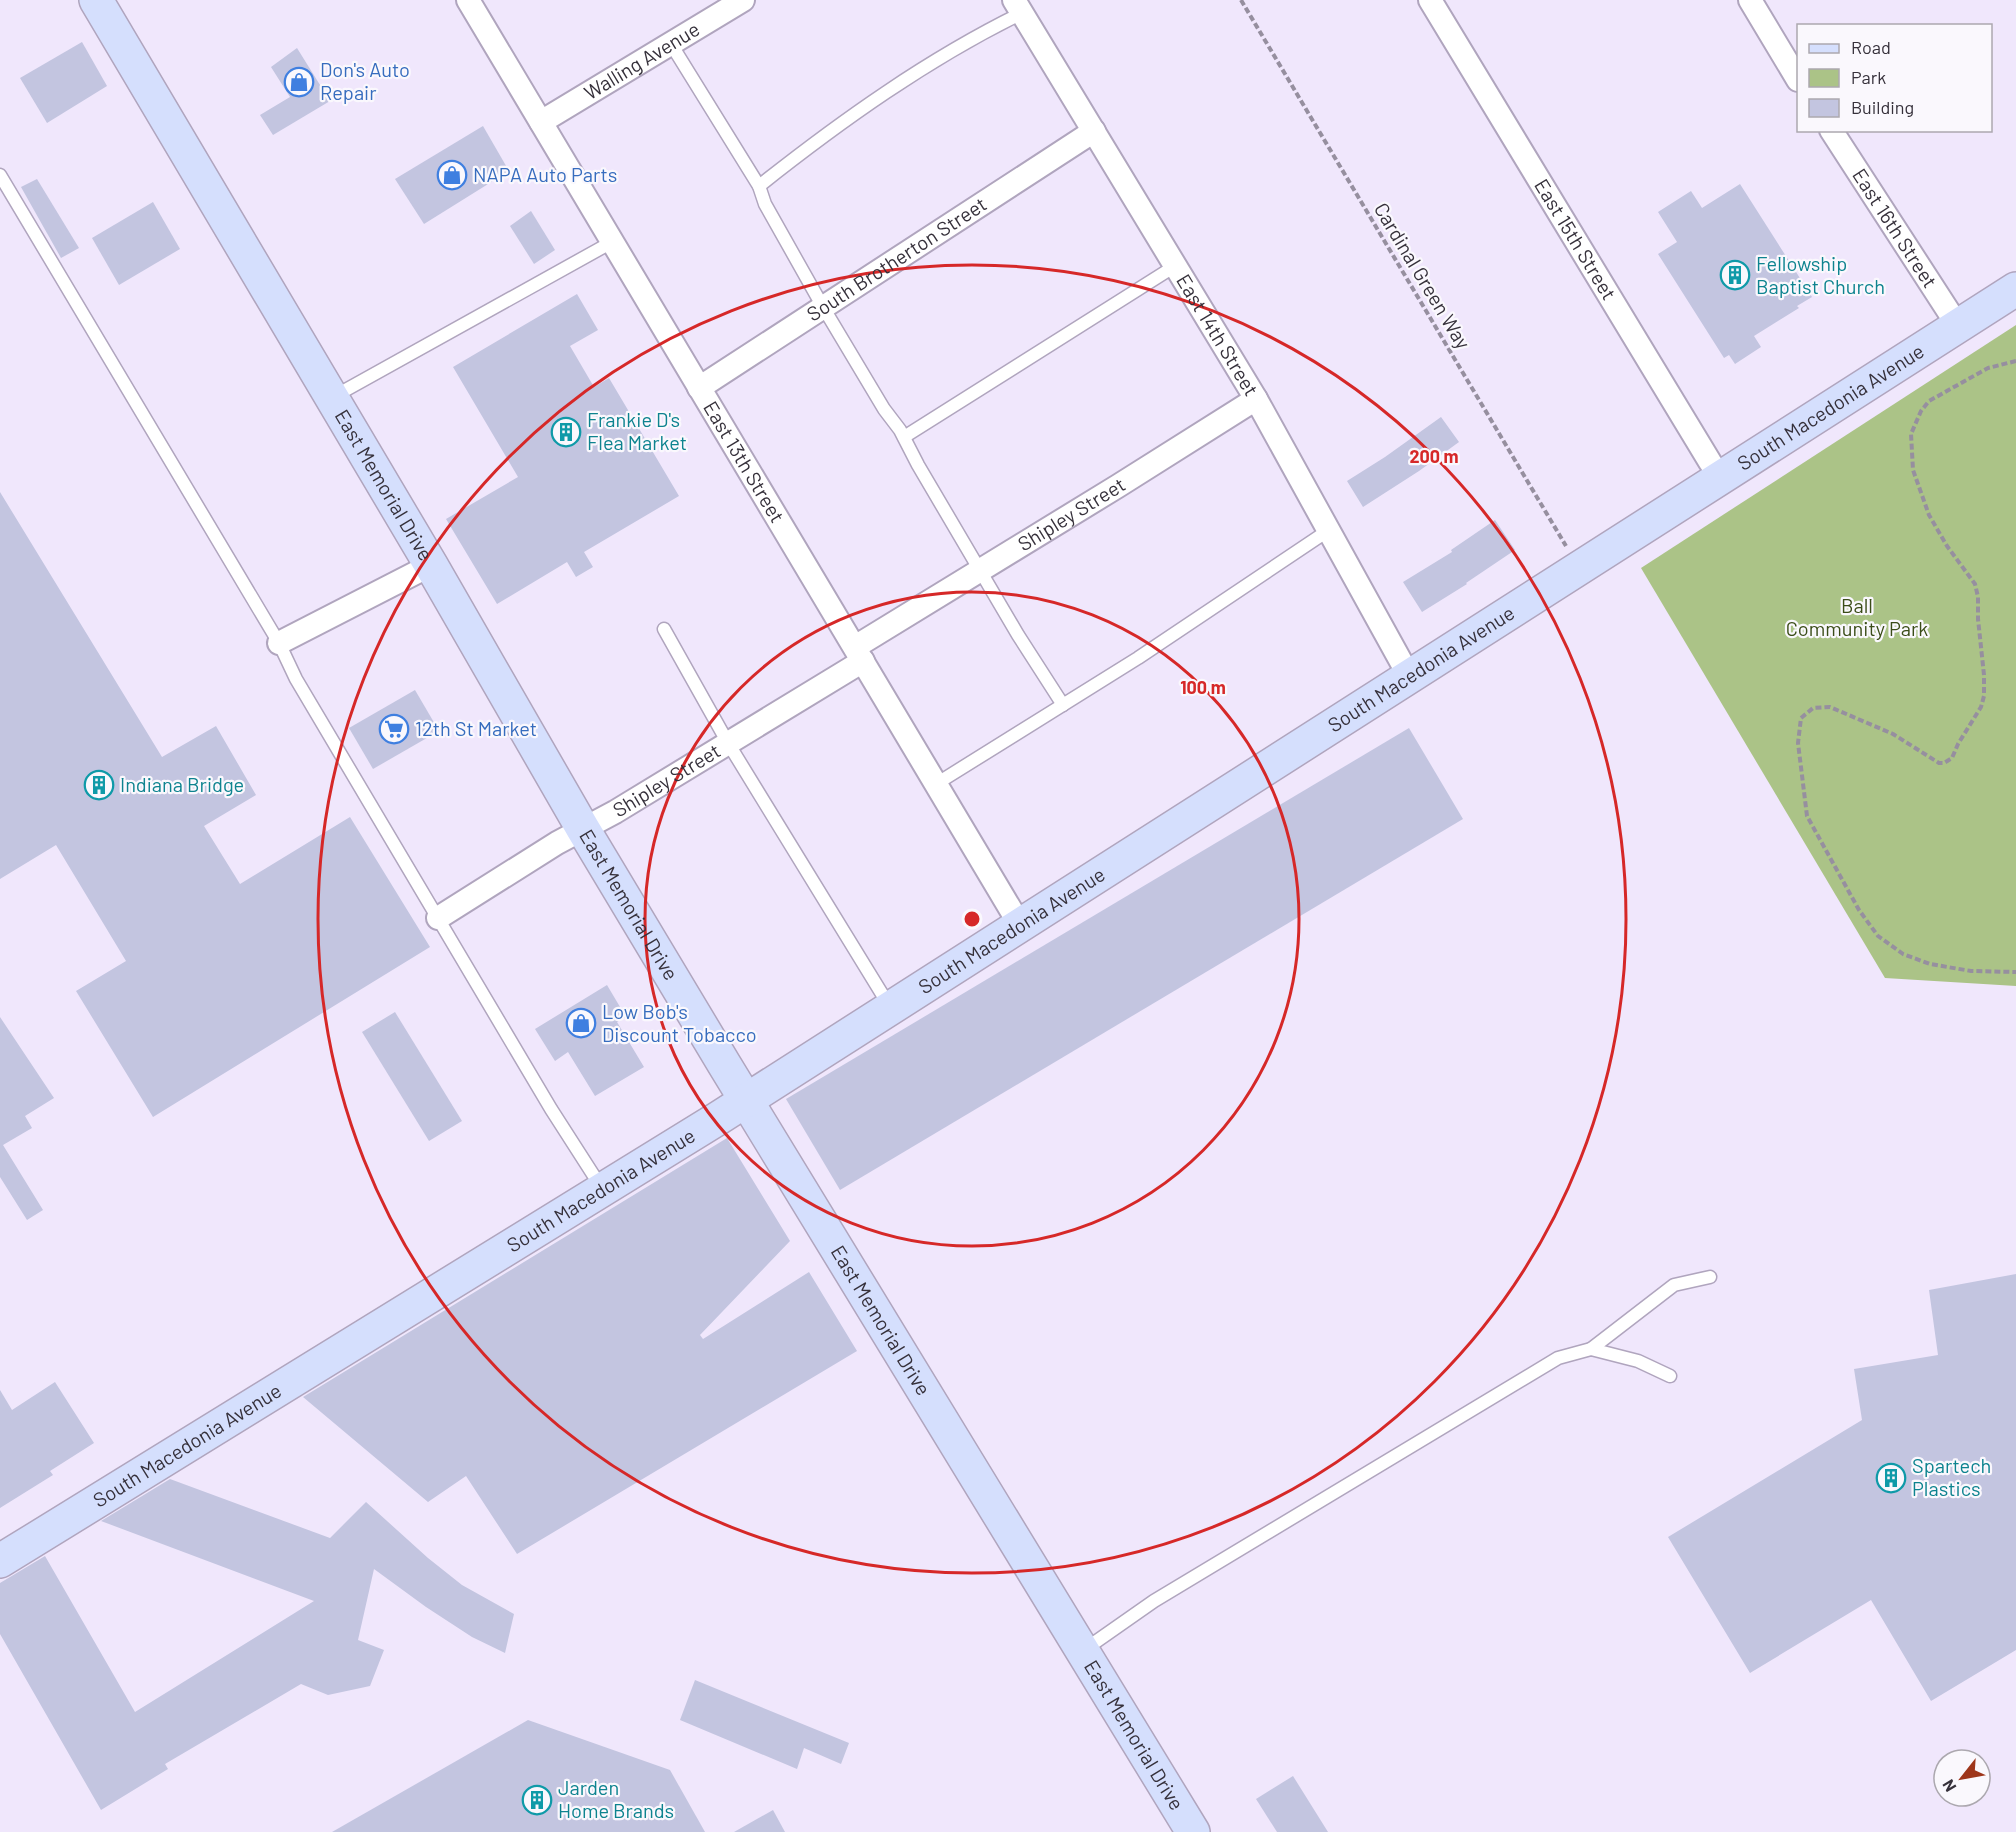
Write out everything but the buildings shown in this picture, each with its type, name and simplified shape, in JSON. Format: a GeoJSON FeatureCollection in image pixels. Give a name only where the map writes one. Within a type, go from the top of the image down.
{"type":"FeatureCollection","features":[{"type":"Feature","properties":{"kind":"street","name":"East Memorial Drive"},"geometry":{"type":"LineString","coordinates":[[96,0],[431,565],[583,829],[746,1101],[1193,1832]]}},
{"type":"Feature","properties":{"kind":"street","name":"East 13th Street"},"geometry":{"type":"LineString","coordinates":[[468,0],[1020,926]]}},
{"type":"Feature","properties":{"kind":"street","name":"Walling Avenue"},"geometry":{"type":"LineString","coordinates":[[541,123],[743,0]]}},
{"type":"Feature","properties":{"kind":"street","name":"East 15th Street"},"geometry":{"type":"LineString","coordinates":[[1430,0],[1721,478]]}},
{"type":"Feature","properties":{"kind":"street"},"geometry":{"type":"LineString","coordinates":[[1750,0],[1797,78]]}},
{"type":"Feature","properties":{"kind":"street","name":"East 14th Street"},"geometry":{"type":"LineString","coordinates":[[1018,6],[1256,399],[1409,676]]}},
{"type":"Feature","properties":{"kind":"street","name":"South Brotherton Street"},"geometry":{"type":"LineString","coordinates":[[699,387],[1094,131]]}},
{"type":"Feature","properties":{"kind":"street","name":"East 16th Street"},"geometry":{"type":"LineString","coordinates":[[1832,132],[1958,326]]}},
{"type":"Feature","properties":{"kind":"street","name":"South Macedonia Avenue"},"geometry":{"type":"LineString","coordinates":[[0,1561],[746,1101],[2016,289]]}},
{"type":"Feature","properties":{"kind":"street","name":"Shipley Street"},"geometry":{"type":"LineString","coordinates":[[438,918],[557,843],[615,812],[728,743],[980,570],[1256,399]]}},
{"type":"Feature","properties":{"kind":"street"},"geometry":{"type":"LineString","coordinates":[[279,643],[431,565]]}},
{"type":"Feature","properties":{"kind":"lane"},"geometry":{"type":"LineString","coordinates":[[759,186],[789,162],[934,59],[980,33],[1018,6]]}},
{"type":"Feature","properties":{"kind":"lane"},"geometry":{"type":"LineString","coordinates":[[671,44],[759,186],[765,204],[823,307],[884,409],[904,437],[918,465],[1018,635],[1063,705]]}},
{"type":"Feature","properties":{"kind":"lane"},"geometry":{"type":"LineString","coordinates":[[0,175],[279,643],[296,679],[551,1109],[603,1191]]}},
{"type":"Feature","properties":{"kind":"lane"},"geometry":{"type":"LineString","coordinates":[[332,398],[612,242]]}},
{"type":"Feature","properties":{"kind":"lane"},"geometry":{"type":"LineString","coordinates":[[904,437],[1175,266]]}},
{"type":"Feature","properties":{"kind":"lane"},"geometry":{"type":"LineString","coordinates":[[936,784],[1138,658],[1329,530]]}},
{"type":"Feature","properties":{"kind":"lane"},"geometry":{"type":"LineString","coordinates":[[664,628],[728,743],[891,1008]]}},
{"type":"Feature","properties":{"kind":"lane"},"geometry":{"type":"LineString","coordinates":[[1083,1651],[1154,1601],[1558,1358],[1591,1349],[1674,1285],[1710,1277]]}},
{"type":"Feature","properties":{"kind":"lane"},"geometry":{"type":"LineString","coordinates":[[1591,1349],[1638,1361],[1670,1376]]}},
{"type":"Feature","properties":{"kind":"path","name":"Cardinal Green Way"},"geometry":{"type":"LineString","coordinates":[[1241,0],[1579,567]]}},
{"type":"Feature","properties":{"kind":"path"},"geometry":{"type":"LineString","coordinates":[[2016,361],[1988,368],[1929,401],[1921,411],[1911,434],[1913,470],[1929,515],[1947,546],[1978,590],[1977,619],[1984,675],[1984,696],[1981,707],[1952,758],[1939,763],[1893,734],[1830,707],[1813,708],[1801,718],[1798,743],[1807,816],[1859,910],[1878,936],[1904,954],[1930,964],[1971,970],[2016,972]]}},
{"type":"Feature","properties":{"kind":"green space","name":"Ball Community Park"},"geometry":{"type":"Polygon","coordinates":[[[2016,325],[2016,986],[1885,978],[1641,568],[2016,325]]]}},
{"type":"Feature","properties":{"kind":"place","name":"Don's Auto Repair"},"geometry":{"type":"Point","coordinates":[299,82]}},
{"type":"Feature","properties":{"kind":"place","name":"NAPA Auto Parts"},"geometry":{"type":"Point","coordinates":[452,175]}},
{"type":"Feature","properties":{"kind":"place","name":"Fellowship Baptist Church"},"geometry":{"type":"Point","coordinates":[1735,275]}},
{"type":"Feature","properties":{"kind":"place","name":"Frankie D's Flea Market"},"geometry":{"type":"Point","coordinates":[566,432]}},
{"type":"Feature","properties":{"kind":"place","name":"12th St Market"},"geometry":{"type":"Point","coordinates":[394,729]}},
{"type":"Feature","properties":{"kind":"place","name":"Indiana Bridge"},"geometry":{"type":"Point","coordinates":[99,785]}},
{"type":"Feature","properties":{"kind":"place","name":"Low Bob's Discount Tobacco"},"geometry":{"type":"Point","coordinates":[581,1023]}},
{"type":"Feature","properties":{"kind":"place","name":"Spartech Plastics"},"geometry":{"type":"Point","coordinates":[1891,1478]}},
{"type":"Feature","properties":{"kind":"place","name":"Jarden Home Brands"},"geometry":{"type":"Point","coordinates":[537,1800]}}]}
